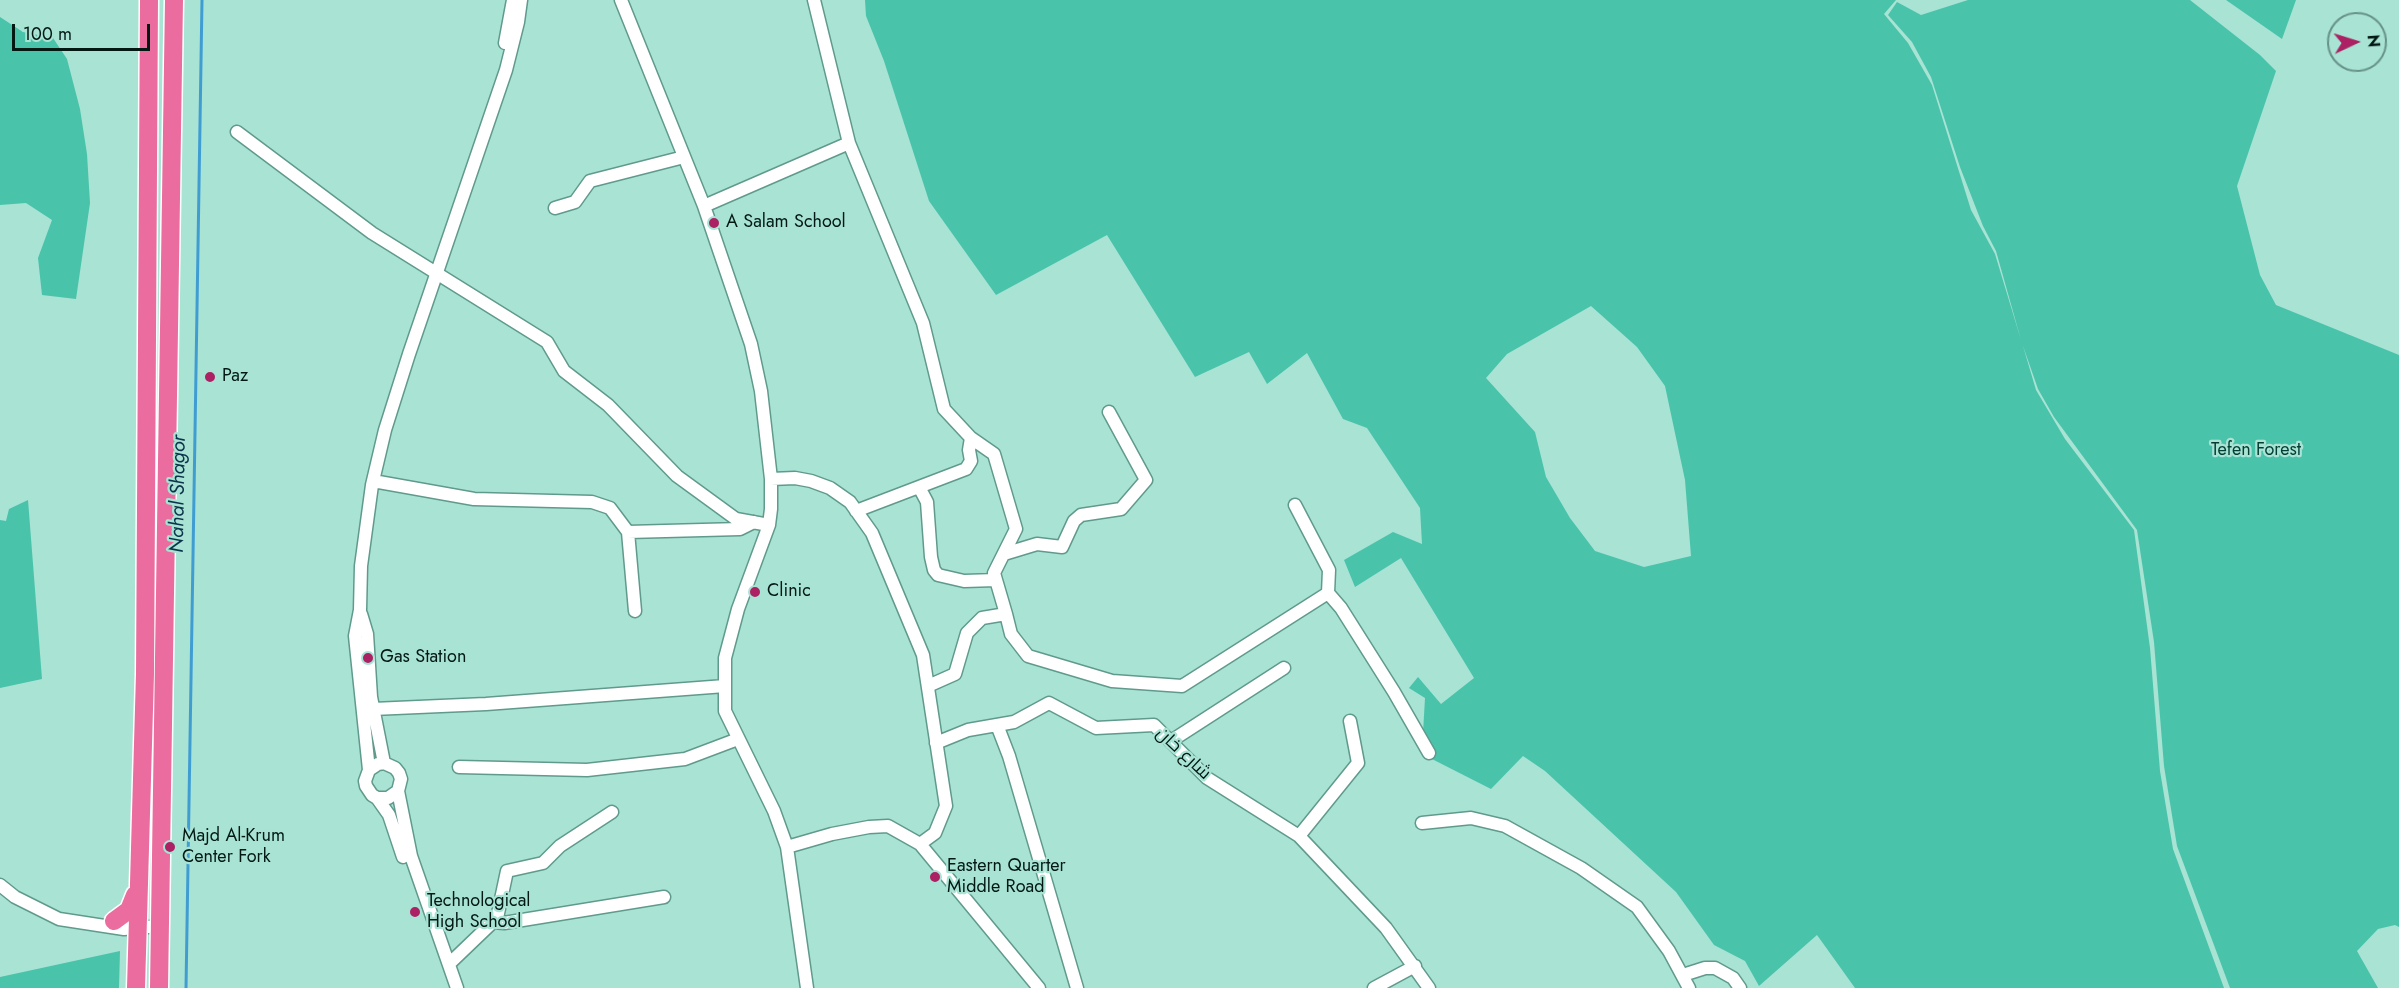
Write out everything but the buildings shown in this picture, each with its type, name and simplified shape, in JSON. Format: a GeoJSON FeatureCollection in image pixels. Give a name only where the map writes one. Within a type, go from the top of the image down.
{"type":"FeatureCollection","features":[{"type":"Feature","properties":{"kind":"highway"},"geometry":{"type":"LineString","coordinates":[[136,988],[146,674],[149,0]]}},
{"type":"Feature","properties":{"kind":"highway"},"geometry":{"type":"LineString","coordinates":[[159,988],[174,0]]}},
{"type":"Feature","properties":{"kind":"highway"},"geometry":{"type":"LineString","coordinates":[[136,958],[128,939],[112,925],[129,910],[138,888]]}},
{"type":"Feature","properties":{"kind":"street"},"geometry":{"type":"LineString","coordinates":[[369,770],[355,636],[360,610],[361,566],[373,481],[392,408],[477,158],[498,88],[513,0]]}},
{"type":"Feature","properties":{"kind":"street"},"geometry":{"type":"LineString","coordinates":[[498,88],[506,70],[516,32],[521,0]]}},
{"type":"Feature","properties":{"kind":"street"},"geometry":{"type":"LineString","coordinates":[[621,0],[704,206],[751,344],[760,391],[771,479],[769,525],[738,609],[725,658],[724,711],[774,811],[787,847],[807,988]]}},
{"type":"Feature","properties":{"kind":"street"},"geometry":{"type":"LineString","coordinates":[[814,0],[849,143],[923,323],[944,409],[971,438],[994,454],[1016,528],[994,573],[1011,634],[1028,656],[1053,666],[1112,681],[1182,686],[1328,593]]}},
{"type":"Feature","properties":{"kind":"street"},"geometry":{"type":"LineString","coordinates":[[237,132],[372,233],[547,342],[564,371],[608,405],[676,476],[736,519],[769,525]]}},
{"type":"Feature","properties":{"kind":"street"},"geometry":{"type":"LineString","coordinates":[[704,206],[849,143]]}},
{"type":"Feature","properties":{"kind":"street"},"geometry":{"type":"LineString","coordinates":[[555,208],[575,202],[590,181],[684,157]]}},
{"type":"Feature","properties":{"kind":"street"},"geometry":{"type":"LineString","coordinates":[[1004,554],[1037,544],[1062,547],[1074,521],[1082,515],[1121,509],[1146,480],[1109,412]]}},
{"type":"Feature","properties":{"kind":"street"},"geometry":{"type":"LineString","coordinates":[[856,511],[876,501],[919,488],[966,469],[970,461],[971,438]]}},
{"type":"Feature","properties":{"kind":"street"},"geometry":{"type":"LineString","coordinates":[[771,479],[795,478],[811,481],[831,488],[850,502],[872,533],[923,655],[946,806],[935,833],[920,844]]}},
{"type":"Feature","properties":{"kind":"street"},"geometry":{"type":"LineString","coordinates":[[373,481],[474,499],[592,502],[610,508],[628,532],[635,612]]}},
{"type":"Feature","properties":{"kind":"street"},"geometry":{"type":"LineString","coordinates":[[919,488],[927,502],[931,556],[934,570],[938,575],[964,581],[996,579]]}},
{"type":"Feature","properties":{"kind":"street"},"geometry":{"type":"LineString","coordinates":[[1295,505],[1329,570],[1328,593],[1341,608],[1377,664],[1429,753]]}},
{"type":"Feature","properties":{"kind":"street"},"geometry":{"type":"LineString","coordinates":[[628,532],[740,529],[754,522]]}},
{"type":"Feature","properties":{"kind":"street"},"geometry":{"type":"LineString","coordinates":[[360,610],[367,634],[373,709],[384,763]]}},
{"type":"Feature","properties":{"kind":"street"},"geometry":{"type":"LineString","coordinates":[[928,686],[955,674],[967,633],[982,618],[1005,614]]}},
{"type":"Feature","properties":{"kind":"street"},"geometry":{"type":"LineString","coordinates":[[1171,741],[1284,668]]}},
{"type":"Feature","properties":{"kind":"street"},"geometry":{"type":"LineString","coordinates":[[373,709],[486,704],[725,686]]}},
{"type":"Feature","properties":{"kind":"street","name":"شارع خان"},"geometry":{"type":"LineString","coordinates":[[936,743],[968,730],[1014,722],[1049,703],[1096,728],[1154,725],[1207,778],[1299,836],[1386,928],[1429,988]]}},
{"type":"Feature","properties":{"kind":"street"},"geometry":{"type":"LineString","coordinates":[[1299,836],[1358,763],[1350,721]]}},
{"type":"Feature","properties":{"kind":"street"},"geometry":{"type":"LineString","coordinates":[[997,725],[1009,756],[1077,988]]}},
{"type":"Feature","properties":{"kind":"street"},"geometry":{"type":"LineString","coordinates":[[459,767],[587,770],[685,759],[738,739]]}},
{"type":"Feature","properties":{"kind":"street"},"geometry":{"type":"LineString","coordinates":[[450,988],[389,815],[366,786],[366,775],[378,764],[384,763],[395,768],[399,773],[398,791],[411,856],[457,988]]}},
{"type":"Feature","properties":{"kind":"street"},"geometry":{"type":"LineString","coordinates":[[377,798],[388,798],[398,791]]}},
{"type":"Feature","properties":{"kind":"street"},"geometry":{"type":"LineString","coordinates":[[449,964],[497,918],[507,871],[543,863],[560,846],[612,812]]}},
{"type":"Feature","properties":{"kind":"street"},"geometry":{"type":"LineString","coordinates":[[1422,824],[1471,818],[1505,826],[1581,868],[1637,907],[1662,941],[1689,988]]}},
{"type":"Feature","properties":{"kind":"street"},"geometry":{"type":"LineString","coordinates":[[787,847],[832,834],[888,826],[920,844],[1039,988]]}},
{"type":"Feature","properties":{"kind":"street"},"geometry":{"type":"LineString","coordinates":[[0,885],[15,897],[58,919],[88,924],[160,926]]}},
{"type":"Feature","properties":{"kind":"street"},"geometry":{"type":"LineString","coordinates":[[493,922],[504,923],[664,897]]}},
{"type":"Feature","properties":{"kind":"street"},"geometry":{"type":"LineString","coordinates":[[1374,988],[1415,966]]}},
{"type":"Feature","properties":{"kind":"street"},"geometry":{"type":"LineString","coordinates":[[1683,975],[1705,968],[1715,968],[1733,978],[1740,988]]}},
{"type":"Feature","properties":{"kind":"green space","name":"Tefen Forest"},"geometry":{"type":"Polygon","coordinates":[[[865,0],[1896,0],[1884,14],[1908,43],[1932,85],[1971,210],[1995,254],[2021,340],[1996,251],[1983,226],[1960,167],[1931,77],[1912,42],[1888,15],[1897,2],[1921,15],[1968,0],[2190,0],[2260,55],[2276,71],[2237,186],[2260,275],[2276,305],[2399,355],[2399,927],[2395,925],[2378,929],[2357,951],[2378,988],[2230,988],[2177,846],[2164,766],[2154,642],[2137,530],[2054,417],[2038,389],[2023,346],[2036,390],[2065,439],[2134,530],[2150,648],[2160,771],[2173,849],[2224,988],[1855,988],[1817,935],[1759,986],[1745,961],[1714,945],[1676,892],[1545,771],[1523,756],[1491,789],[1428,757],[1423,733],[1425,698],[1409,688],[1418,677],[1441,704],[1474,678],[1401,558],[1355,587],[1344,560],[1393,532],[1422,544],[1420,508],[1367,428],[1343,419],[1307,353],[1267,384],[1249,352],[1195,377],[1107,235],[996,295],[929,201],[884,61],[866,16],[865,0]],[[1591,306],[1507,354],[1486,378],[1535,432],[1546,477],[1570,518],[1595,551],[1644,567],[1691,556],[1685,480],[1665,386],[1637,347],[1591,306]]]}},
{"type":"Feature","properties":{"kind":"green space"},"geometry":{"type":"Polygon","coordinates":[[[2226,0],[2296,0],[2282,39],[2226,0]]]}},
{"type":"Feature","properties":{"kind":"green space"},"geometry":{"type":"Polygon","coordinates":[[[0,17],[23,32],[53,38],[67,59],[80,109],[87,154],[90,203],[76,299],[42,295],[38,258],[52,220],[26,203],[0,205],[0,17]]]}},
{"type":"Feature","properties":{"kind":"green space"},"geometry":{"type":"Polygon","coordinates":[[[28,500],[42,679],[0,688],[0,520],[6,521],[9,509],[28,500]]]}},
{"type":"Feature","properties":{"kind":"green space"},"geometry":{"type":"Polygon","coordinates":[[[120,951],[119,988],[0,988],[0,977],[120,951]]]}},
{"type":"Feature","properties":{"kind":"waterway","name":"Nahal Shagor"},"geometry":{"type":"LineString","coordinates":[[186,988],[202,0]]}},
{"type":"Feature","properties":{"kind":"place","name":"A Salam School"},"geometry":{"type":"Point","coordinates":[714,223]}},
{"type":"Feature","properties":{"kind":"place","name":"Paz"},"geometry":{"type":"Point","coordinates":[210,377]}},
{"type":"Feature","properties":{"kind":"place","name":"Clinic"},"geometry":{"type":"Point","coordinates":[755,592]}},
{"type":"Feature","properties":{"kind":"place","name":"Gas Station"},"geometry":{"type":"Point","coordinates":[368,658]}},
{"type":"Feature","properties":{"kind":"place","name":"Majd Al-Krum Center Fork"},"geometry":{"type":"Point","coordinates":[170,847]}},
{"type":"Feature","properties":{"kind":"place","name":"Eastern Quarter Middle Road"},"geometry":{"type":"Point","coordinates":[935,877]}},
{"type":"Feature","properties":{"kind":"place","name":"Technological High School"},"geometry":{"type":"Point","coordinates":[415,912]}}]}
